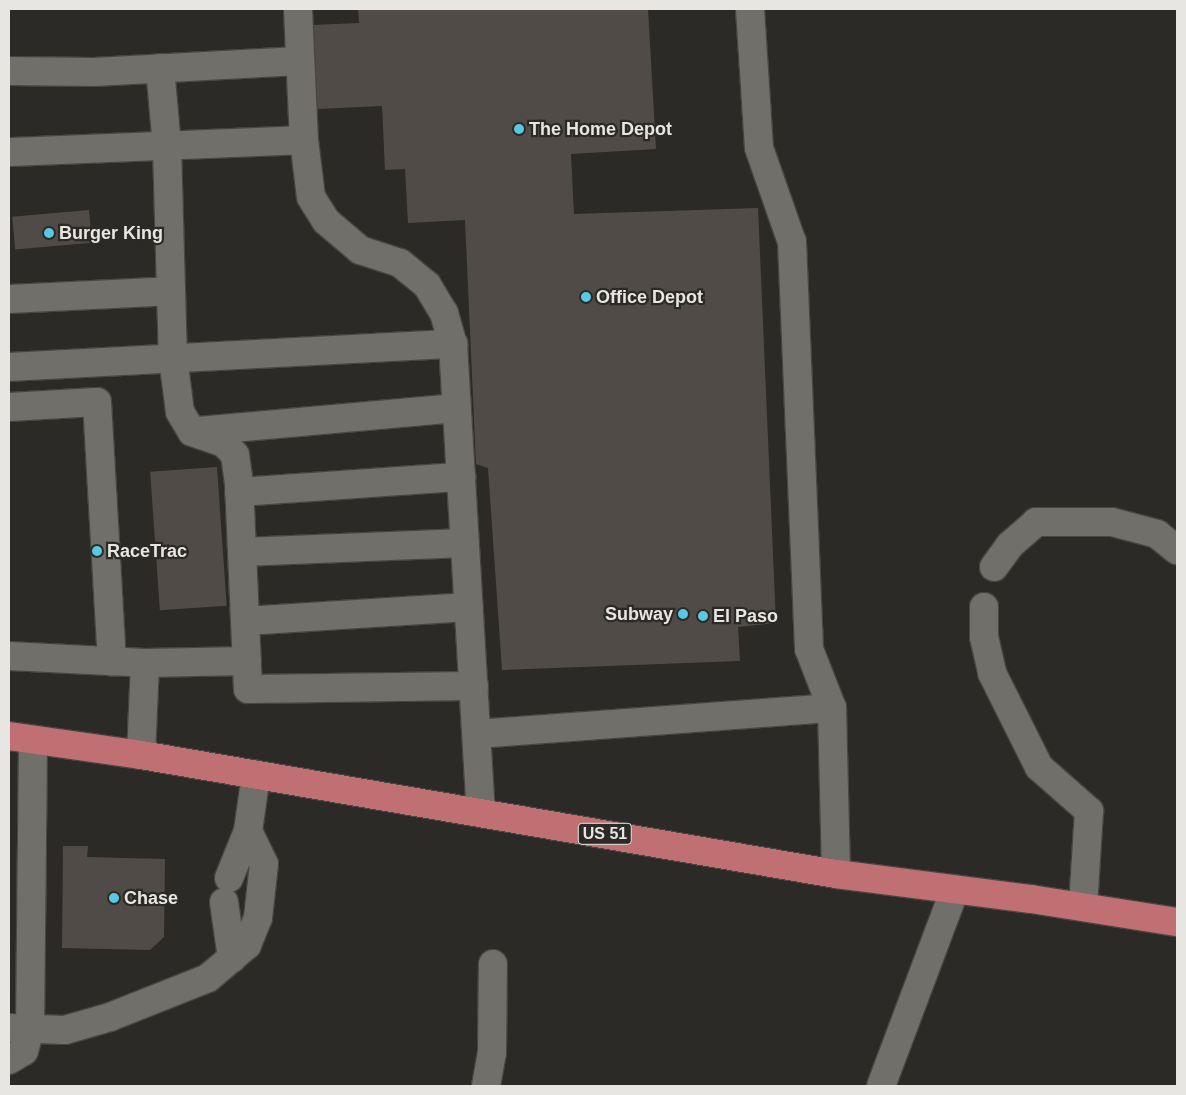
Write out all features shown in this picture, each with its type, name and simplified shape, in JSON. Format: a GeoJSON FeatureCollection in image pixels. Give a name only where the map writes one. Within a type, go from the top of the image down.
{"type":"FeatureCollection","features":[{"type":"Feature","properties":{"kind":"highway","name":"US 51"},"geometry":{"type":"LineString","coordinates":[[21,738],[141,755],[836,874],[1083,907],[1177,922]]}},
{"type":"Feature","properties":{"kind":"street"},"geometry":{"type":"LineString","coordinates":[[298,9],[304,140],[311,197],[326,220],[360,250],[400,263],[427,285],[444,313],[452,344],[481,812]]}},
{"type":"Feature","properties":{"kind":"street"},"geometry":{"type":"LineString","coordinates":[[750,9],[759,148],[792,242],[809,649],[832,708],[836,874]]}},
{"type":"Feature","properties":{"kind":"street"},"geometry":{"type":"LineString","coordinates":[[9,71],[26,74],[299,61]]}},
{"type":"Feature","properties":{"kind":"street"},"geometry":{"type":"LineString","coordinates":[[160,68],[168,147],[173,358],[180,412],[192,432],[224,443],[235,455],[240,492],[248,689],[474,686]]}},
{"type":"Feature","properties":{"kind":"street"},"geometry":{"type":"LineString","coordinates":[[9,152],[304,140]]}},
{"type":"Feature","properties":{"kind":"street"},"geometry":{"type":"LineString","coordinates":[[9,298],[171,291]]}},
{"type":"Feature","properties":{"kind":"street"},"geometry":{"type":"LineString","coordinates":[[9,367],[452,344]]}},
{"type":"Feature","properties":{"kind":"street"},"geometry":{"type":"LineString","coordinates":[[96,362],[112,662]]}},
{"type":"Feature","properties":{"kind":"street"},"geometry":{"type":"LineString","coordinates":[[9,407],[97,402]]}},
{"type":"Feature","properties":{"kind":"street"},"geometry":{"type":"LineString","coordinates":[[192,432],[457,408]]}},
{"type":"Feature","properties":{"kind":"street"},"geometry":{"type":"LineString","coordinates":[[240,492],[461,477]]}},
{"type":"Feature","properties":{"kind":"street"},"geometry":{"type":"LineString","coordinates":[[994,567],[1010,545],[1036,522],[1112,522],[1157,534],[1177,550]]}},
{"type":"Feature","properties":{"kind":"street"},"geometry":{"type":"LineString","coordinates":[[242,552],[465,543]]}},
{"type":"Feature","properties":{"kind":"street"},"geometry":{"type":"LineString","coordinates":[[245,621],[469,607]]}},
{"type":"Feature","properties":{"kind":"street"},"geometry":{"type":"LineString","coordinates":[[984,607],[984,637],[992,673],[1039,767],[1089,811],[1083,907]]}},
{"type":"Feature","properties":{"kind":"street"},"geometry":{"type":"LineString","coordinates":[[9,656],[145,663],[247,661]]}},
{"type":"Feature","properties":{"kind":"street"},"geometry":{"type":"LineString","coordinates":[[141,755],[145,663]]}},
{"type":"Feature","properties":{"kind":"street"},"geometry":{"type":"LineString","coordinates":[[477,734],[832,708]]}},
{"type":"Feature","properties":{"kind":"street"},"geometry":{"type":"LineString","coordinates":[[9,1060],[24,1051],[19,1028],[21,738]]}},
{"type":"Feature","properties":{"kind":"street"},"geometry":{"type":"LineString","coordinates":[[232,958],[227,890],[248,831],[256,775]]}},
{"type":"Feature","properties":{"kind":"street"},"geometry":{"type":"LineString","coordinates":[[19,1028],[66,1030],[110,1017],[208,978],[232,958],[247,945],[258,918],[264,864],[248,831]]}},
{"type":"Feature","properties":{"kind":"street"},"geometry":{"type":"LineString","coordinates":[[881,1086],[955,889]]}},
{"type":"Feature","properties":{"kind":"street"},"geometry":{"type":"LineString","coordinates":[[486,1086],[492,1053],[493,964]]}},
{"type":"Feature","properties":{"kind":"building"},"geometry":{"type":"Polygon","coordinates":[[[358,9],[648,9],[656,149],[571,154],[574,214],[758,208],[776,623],[738,627],[740,661],[502,670],[488,468],[476,464],[465,220],[408,223],[405,169],[385,170],[382,106],[317,109],[312,25],[359,23],[358,9]]]}},
{"type":"Feature","properties":{"kind":"building"},"geometry":{"type":"Polygon","coordinates":[[[89,210],[92,243],[15,250],[12,217],[89,210]]]}},
{"type":"Feature","properties":{"kind":"building"},"geometry":{"type":"Polygon","coordinates":[[[217,467],[227,606],[160,610],[150,472],[217,467]]]}},
{"type":"Feature","properties":{"kind":"building","name":"Chase"},"geometry":{"type":"Polygon","coordinates":[[[63,846],[88,846],[87,857],[165,859],[164,937],[150,950],[62,948],[63,846]]]}},
{"type":"Feature","properties":{"kind":"place","name":"The Home Depot"},"geometry":{"type":"Point","coordinates":[519,129]}},
{"type":"Feature","properties":{"kind":"place","name":"Burger King"},"geometry":{"type":"Point","coordinates":[49,233]}},
{"type":"Feature","properties":{"kind":"place","name":"Office Depot"},"geometry":{"type":"Point","coordinates":[586,297]}},
{"type":"Feature","properties":{"kind":"place","name":"RaceTrac"},"geometry":{"type":"Point","coordinates":[97,551]}},
{"type":"Feature","properties":{"kind":"place","name":"Subway"},"geometry":{"type":"Point","coordinates":[683,614]}},
{"type":"Feature","properties":{"kind":"place","name":"El Paso"},"geometry":{"type":"Point","coordinates":[703,616]}},
{"type":"Feature","properties":{"kind":"place","name":"Chase"},"geometry":{"type":"Point","coordinates":[114,898]}}]}
